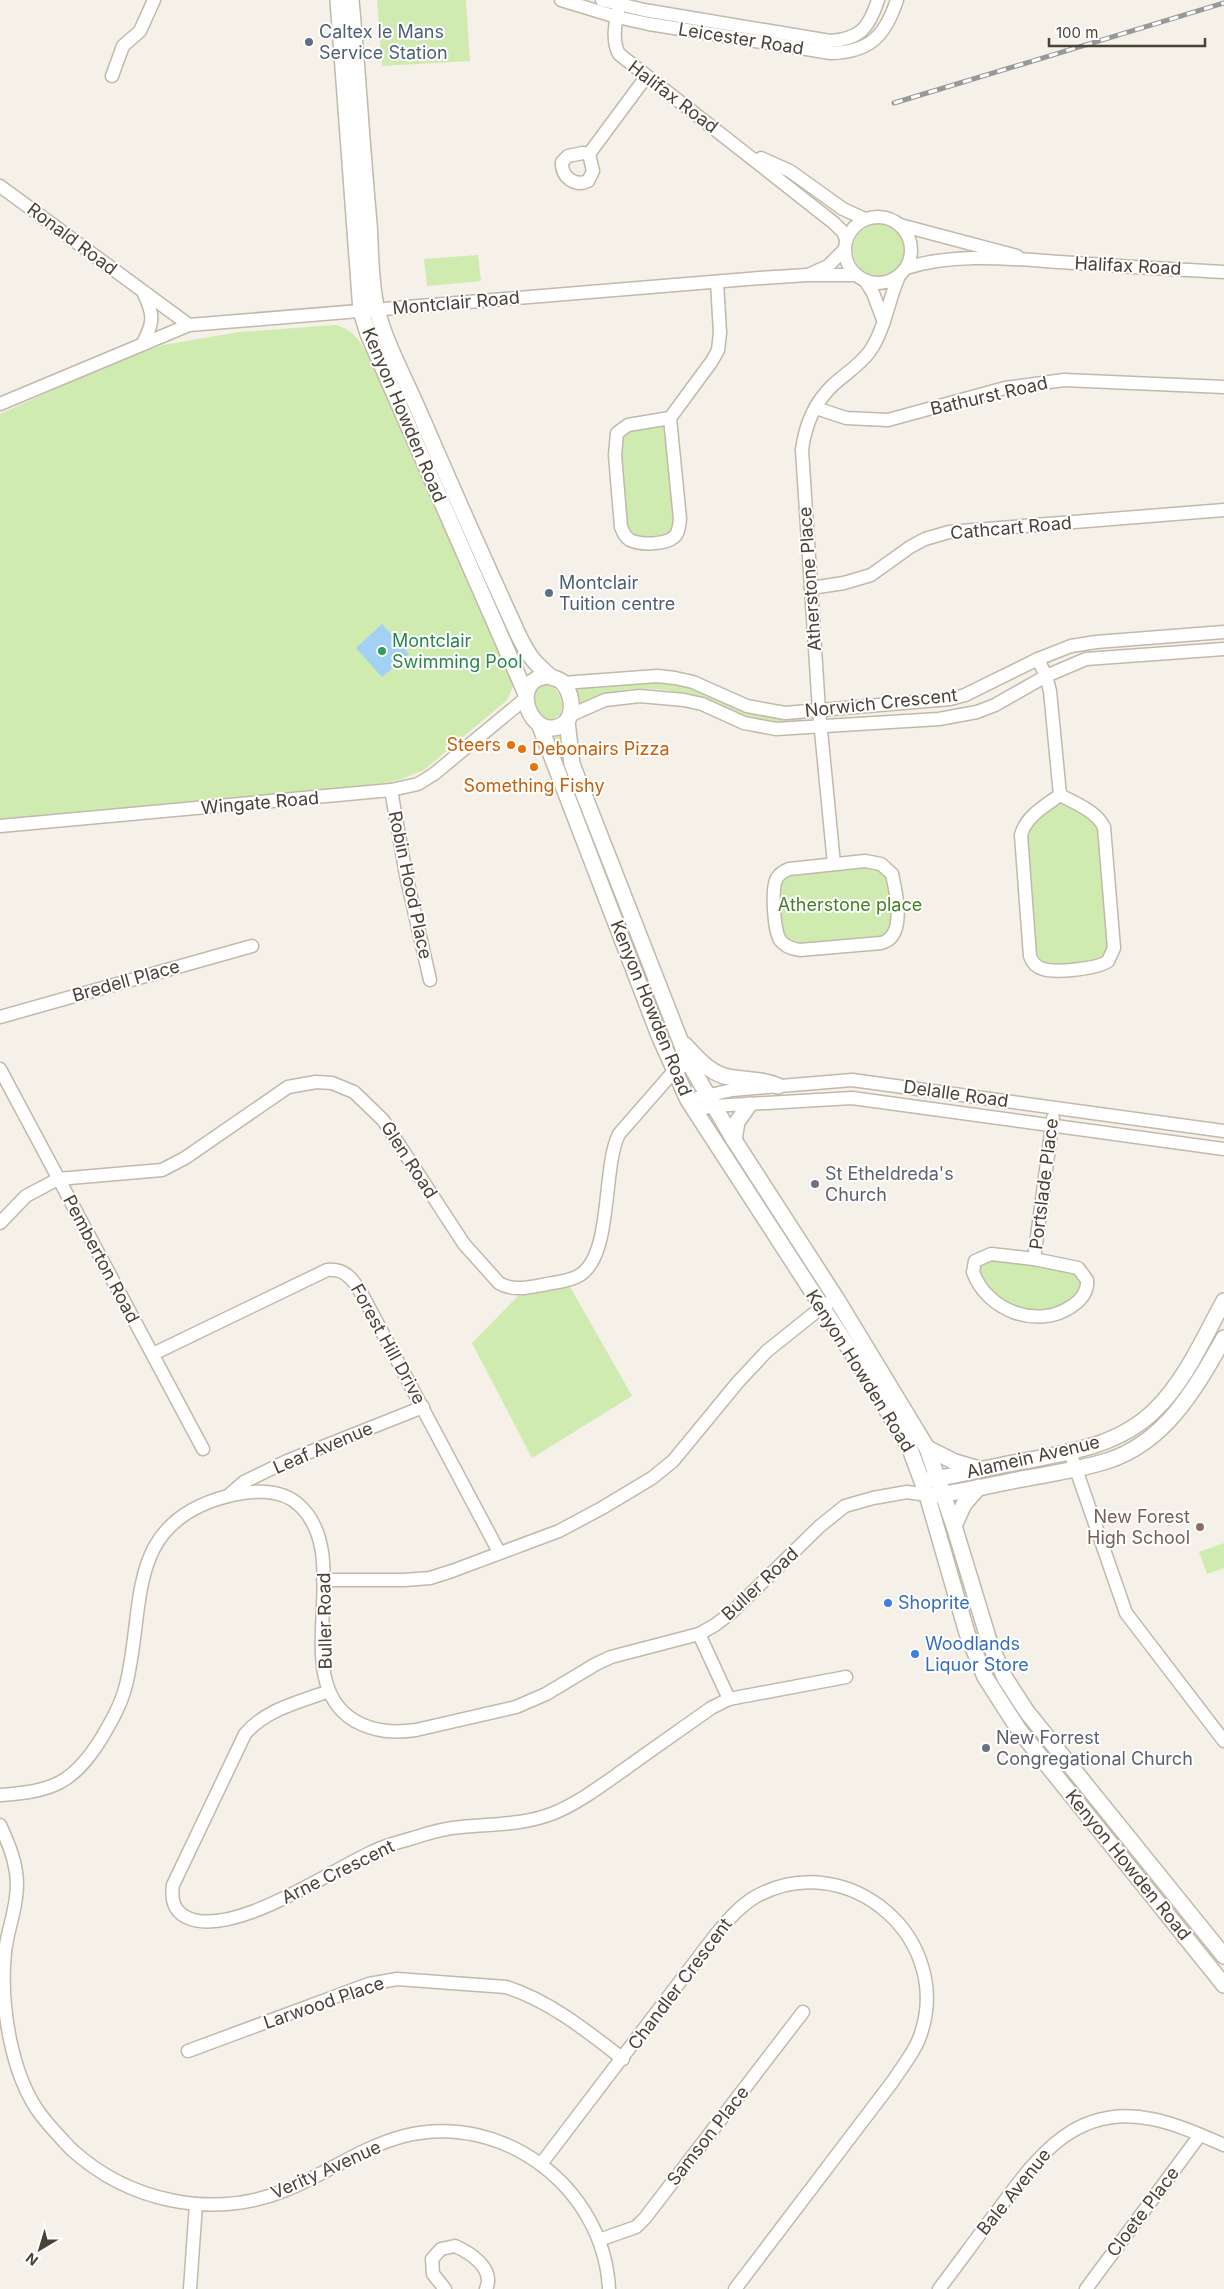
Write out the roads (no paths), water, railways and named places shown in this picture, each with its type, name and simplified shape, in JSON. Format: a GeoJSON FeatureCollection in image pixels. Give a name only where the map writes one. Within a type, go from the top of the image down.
{"type":"FeatureCollection","features":[{"type":"Feature","properties":{"kind":"street"},"geometry":{"type":"LineString","coordinates":[[112,76],[123,46],[140,31],[154,0]]}},
{"type":"Feature","properties":{"kind":"street","name":"Kenyon Howden Road"},"geometry":{"type":"LineString","coordinates":[[338,0],[353,108]]}},
{"type":"Feature","properties":{"kind":"street","name":"Kenyon Howden Road"},"geometry":{"type":"LineString","coordinates":[[351,0],[361,311],[368,334],[526,696]]}},
{"type":"Feature","properties":{"kind":"street","name":"Leicester Road"},"geometry":{"type":"LineString","coordinates":[[561,0],[831,53],[848,53],[863,48],[875,40],[890,21],[897,0]]}},
{"type":"Feature","properties":{"kind":"street","name":"Leicester Road"},"geometry":{"type":"LineString","coordinates":[[602,0],[618,11],[830,41],[846,40],[857,35],[873,15],[878,0]]}},
{"type":"Feature","properties":{"kind":"street","name":"Halifax Road"},"geometry":{"type":"LineString","coordinates":[[618,11],[615,48],[625,61],[745,151],[834,222],[846,244],[846,259],[861,278],[882,283],[902,272],[943,259],[1031,260],[1224,272]]}},
{"type":"Feature","properties":{"kind":"street"},"geometry":{"type":"LineString","coordinates":[[589,154],[646,77]]}},
{"type":"Feature","properties":{"kind":"street","name":"Halifax Road"},"geometry":{"type":"LineString","coordinates":[[745,151],[790,171],[843,209],[865,219],[883,217],[900,225],[996,249],[1031,260]]}},
{"type":"Feature","properties":{"kind":"street","name":"Kenyon Howden Road"},"geometry":{"type":"LineString","coordinates":[[358,180],[377,310],[470,528],[517,631],[529,654],[557,680]]}},
{"type":"Feature","properties":{"kind":"street","name":"Ronald Road"},"geometry":{"type":"LineString","coordinates":[[0,186],[189,325]]}},
{"type":"Feature","properties":{"kind":"street"},"geometry":{"type":"LineString","coordinates":[[846,244],[850,231],[865,219]]}},
{"type":"Feature","properties":{"kind":"street"},"geometry":{"type":"LineString","coordinates":[[900,225],[910,241],[911,250],[902,272]]}},
{"type":"Feature","properties":{"kind":"street","name":"Montclair Road"},"geometry":{"type":"LineString","coordinates":[[808,275],[828,266],[846,244]]}},
{"type":"Feature","properties":{"kind":"street","name":"Atherstone Place"},"geometry":{"type":"LineString","coordinates":[[834,864],[819,710],[802,450],[804,436],[816,408],[831,387],[869,352],[884,322],[902,272]]}},
{"type":"Feature","properties":{"kind":"street","name":"Montclair Road"},"geometry":{"type":"LineString","coordinates":[[0,404],[189,325],[808,275],[861,278]]}},
{"type":"Feature","properties":{"kind":"street"},"geometry":{"type":"LineString","coordinates":[[861,278],[873,293],[884,322]]}},
{"type":"Feature","properties":{"kind":"street"},"geometry":{"type":"LineString","coordinates":[[670,418],[628,425],[617,433],[615,455],[621,527],[623,533],[630,540],[644,542],[667,541],[678,533],[680,519],[670,418],[718,350],[720,333],[717,282]]}},
{"type":"Feature","properties":{"kind":"street"},"geometry":{"type":"LineString","coordinates":[[143,293],[152,311],[151,324],[143,343]]}},
{"type":"Feature","properties":{"kind":"street","name":"Bathurst Road"},"geometry":{"type":"LineString","coordinates":[[816,408],[846,418],[888,420],[1005,388],[1064,380],[1224,387]]}},
{"type":"Feature","properties":{"kind":"street","name":"Cathcart Road"},"geometry":{"type":"LineString","coordinates":[[811,588],[844,583],[871,575],[910,547],[925,539],[949,532],[1224,510]]}},
{"type":"Feature","properties":{"kind":"street"},"geometry":{"type":"LineString","coordinates":[[455,536],[470,528]]}},
{"type":"Feature","properties":{"kind":"street"},"geometry":{"type":"LineString","coordinates":[[501,638],[517,631]]}},
{"type":"Feature","properties":{"kind":"street","name":"Norwich Crescent"},"geometry":{"type":"LineString","coordinates":[[557,680],[666,677],[693,682],[747,706],[785,713],[950,699],[965,695],[1038,659],[1072,646],[1224,632]]}},
{"type":"Feature","properties":{"kind":"street"},"geometry":{"type":"LineString","coordinates":[[1159,637],[1161,654]]}},
{"type":"Feature","properties":{"kind":"street","name":"Norwich Crescent"},"geometry":{"type":"LineString","coordinates":[[569,718],[616,697],[660,696],[702,704],[759,727],[776,729],[958,716],[995,705],[1046,676],[1086,660],[1224,649]]}},
{"type":"Feature","properties":{"kind":"street"},"geometry":{"type":"LineString","coordinates":[[1038,659],[1046,676],[1054,716],[1060,795]]}},
{"type":"Feature","properties":{"kind":"street"},"geometry":{"type":"LineString","coordinates":[[499,720],[536,721],[552,729],[569,718],[571,704],[557,680],[536,679],[528,688],[526,696],[536,721]]}},
{"type":"Feature","properties":{"kind":"street","name":"Wingate Road"},"geometry":{"type":"LineString","coordinates":[[0,826],[391,790],[418,784],[499,720],[526,696]]}},
{"type":"Feature","properties":{"kind":"street","name":"Kenyon Howden Road"},"geometry":{"type":"LineString","coordinates":[[569,718],[572,764],[680,1040],[695,1062],[710,1100],[734,1140],[836,1298],[927,1448],[944,1494],[987,1636],[1005,1678],[1026,1712],[1219,1950]]}},
{"type":"Feature","properties":{"kind":"street","name":"Kenyon Howden Road"},"geometry":{"type":"LineString","coordinates":[[536,721],[674,1071],[691,1106],[901,1432],[922,1480],[968,1633],[985,1677],[1008,1715],[1224,1985]]}},
{"type":"Feature","properties":{"kind":"street","name":"Robin Hood Place"},"geometry":{"type":"LineString","coordinates":[[391,790],[406,876],[430,980]]}},
{"type":"Feature","properties":{"kind":"street"},"geometry":{"type":"LineString","coordinates":[[1060,795],[1097,816],[1104,827],[1114,948],[1108,962],[1098,966],[1047,970],[1036,966],[1030,956],[1020,835],[1023,827],[1032,816],[1060,795]]}},
{"type":"Feature","properties":{"kind":"street"},"geometry":{"type":"LineString","coordinates":[[875,862],[887,868],[892,874],[894,884],[898,920],[895,932],[888,940],[881,943],[800,950],[789,948],[777,933],[773,889],[776,878],[789,869],[834,864],[875,862]]}},
{"type":"Feature","properties":{"kind":"street","name":"Bredell Place"},"geometry":{"type":"LineString","coordinates":[[0,1017],[252,946]]}},
{"type":"Feature","properties":{"kind":"street"},"geometry":{"type":"LineString","coordinates":[[695,1062],[724,1076],[765,1080],[778,1086]]}},
{"type":"Feature","properties":{"kind":"street","name":"Glen Road"},"geometry":{"type":"LineString","coordinates":[[0,1223],[26,1196],[58,1179],[162,1170],[185,1158],[288,1087],[316,1082],[332,1083],[354,1092],[383,1120],[464,1244],[499,1283],[515,1288],[560,1282],[580,1275],[586,1270],[595,1256],[604,1218],[614,1146],[619,1134],[674,1071],[695,1062]]}},
{"type":"Feature","properties":{"kind":"street","name":"Pemberton Road"},"geometry":{"type":"LineString","coordinates":[[0,1069],[203,1449]]}},
{"type":"Feature","properties":{"kind":"street","name":"Delalle Road"},"geometry":{"type":"LineString","coordinates":[[691,1106],[732,1090],[852,1080],[1224,1131]]}},
{"type":"Feature","properties":{"kind":"street","name":"Delalle Road"},"geometry":{"type":"LineString","coordinates":[[710,1100],[749,1105],[852,1098],[1224,1149]]}},
{"type":"Feature","properties":{"kind":"street"},"geometry":{"type":"LineString","coordinates":[[734,1140],[737,1122],[749,1105]]}},
{"type":"Feature","properties":{"kind":"street","name":"Portslade Place"},"geometry":{"type":"LineString","coordinates":[[1034,1259],[1054,1108]]}},
{"type":"Feature","properties":{"kind":"street","name":"Portslade Place"},"geometry":{"type":"LineString","coordinates":[[991,1254],[1034,1259],[1073,1267],[1082,1272],[1088,1286],[1076,1303],[1061,1313],[1052,1316],[1032,1317],[1020,1315],[1009,1311],[996,1302],[978,1282],[973,1272],[975,1261],[991,1254]]}},
{"type":"Feature","properties":{"kind":"street","name":"Forest Hill Drive"},"geometry":{"type":"LineString","coordinates":[[153,1354],[327,1270],[336,1269],[350,1276],[423,1407],[499,1552]]}},
{"type":"Feature","properties":{"kind":"street"},"geometry":{"type":"LineString","coordinates":[[323,1580],[404,1580],[430,1578],[559,1531],[631,1492],[664,1470],[685,1448],[752,1366],[767,1351],[836,1298]]}},
{"type":"Feature","properties":{"kind":"street","name":"Alamein Avenue"},"geometry":{"type":"LineString","coordinates":[[922,1480],[1070,1452],[1097,1445],[1139,1424],[1156,1409],[1181,1378],[1224,1300]]}},
{"type":"Feature","properties":{"kind":"street","name":"Alamein Avenue"},"geometry":{"type":"LineString","coordinates":[[927,1495],[944,1494],[1077,1469],[1108,1461],[1127,1453],[1159,1431],[1171,1420],[1194,1391],[1224,1338]]}},
{"type":"Feature","properties":{"kind":"street","name":"Leaf Avenue"},"geometry":{"type":"LineString","coordinates":[[228,1496],[244,1482],[287,1461],[423,1407]]}},
{"type":"Feature","properties":{"kind":"street"},"geometry":{"type":"LineString","coordinates":[[927,1448],[955,1462],[981,1469]]}},
{"type":"Feature","properties":{"kind":"street"},"geometry":{"type":"LineString","coordinates":[[1070,1452],[1126,1613],[1224,1740]]}},
{"type":"Feature","properties":{"kind":"street","name":"Buller Road"},"geometry":{"type":"LineString","coordinates":[[907,1492],[922,1480]]}},
{"type":"Feature","properties":{"kind":"street"},"geometry":{"type":"LineString","coordinates":[[954,1526],[964,1504],[979,1487]]}},
{"type":"Feature","properties":{"kind":"street","name":"Buller Road"},"geometry":{"type":"LineString","coordinates":[[0,1795],[30,1792],[54,1786],[65,1780],[84,1762],[115,1714],[126,1686],[140,1588],[153,1548],[168,1529],[180,1518],[228,1496],[269,1492],[286,1496],[295,1502],[313,1522],[320,1537],[323,1550],[322,1644],[329,1691],[340,1710],[362,1725],[388,1732],[416,1730],[516,1707],[546,1694],[611,1657],[699,1634],[715,1626],[732,1612],[837,1511],[855,1502],[907,1492],[927,1495]]}},
{"type":"Feature","properties":{"kind":"street"},"geometry":{"type":"LineString","coordinates":[[699,1634],[729,1699]]}},
{"type":"Feature","properties":{"kind":"street","name":"Arne Crescent"},"geometry":{"type":"LineString","coordinates":[[329,1691],[266,1715],[253,1724],[245,1734],[173,1885],[172,1896],[174,1906],[181,1914],[191,1919],[203,1921],[233,1919],[264,1908],[375,1850],[399,1842],[459,1827],[515,1824],[554,1813],[589,1794],[711,1708],[729,1699],[846,1677]]}},
{"type":"Feature","properties":{"kind":"street"},"geometry":{"type":"LineString","coordinates":[[1089,1817],[1103,1806]]}},
{"type":"Feature","properties":{"kind":"street","name":"Verity Avenue"},"geometry":{"type":"LineString","coordinates":[[0,1825],[15,1862],[17,1881],[16,1898],[6,1918],[4,1983],[9,2028],[17,2066],[40,2114],[73,2150],[113,2179],[137,2191],[180,2203],[220,2205],[260,2199],[286,2190],[375,2146],[405,2136],[436,2132],[465,2133],[497,2139],[523,2152],[541,2164],[558,2178],[578,2202],[598,2240],[605,2258],[609,2289]]}},
{"type":"Feature","properties":{"kind":"street","name":"Chandler Crescent"},"geometry":{"type":"LineString","coordinates":[[541,2164],[623,2059],[717,1933],[744,1905],[766,1892],[796,1883],[817,1883],[852,1890],[875,1902],[901,1925],[914,1947],[925,1980],[925,2016],[919,2038],[912,2052],[735,2289]]}},
{"type":"Feature","properties":{"kind":"street"},"geometry":{"type":"LineString","coordinates":[[1200,1955],[1219,1950]]}},
{"type":"Feature","properties":{"kind":"street","name":"Larwood Place"},"geometry":{"type":"LineString","coordinates":[[188,2051],[369,1984],[397,1979],[506,1987],[518,1990],[554,2009],[623,2059]]}},
{"type":"Feature","properties":{"kind":"street","name":"Samson Place"},"geometry":{"type":"LineString","coordinates":[[598,2240],[636,2227],[645,2218],[804,2012]]}},
{"type":"Feature","properties":{"kind":"street","name":"Bale Avenue"},"geometry":{"type":"LineString","coordinates":[[939,2289],[1040,2156],[1063,2136],[1089,2123],[1124,2117],[1152,2119],[1224,2144]]}},
{"type":"Feature","properties":{"kind":"street","name":"Cloete Place"},"geometry":{"type":"LineString","coordinates":[[1086,2289],[1200,2135]]}},
{"type":"Feature","properties":{"kind":"street"},"geometry":{"type":"LineString","coordinates":[[190,2289],[196,2204]]}},
{"type":"Feature","properties":{"kind":"street"},"geometry":{"type":"LineString","coordinates":[[446,2289],[433,2274],[432,2259],[441,2249],[455,2246],[472,2256],[485,2270],[488,2276],[486,2289]]}},
{"type":"Feature","properties":{"kind":"water","name":"Montclair Swimming Pool"},"geometry":{"type":"Polygon","coordinates":[[[382,624],[409,654],[382,677],[356,648],[382,624]]]}},
{"type":"Feature","properties":{"kind":"railway"},"geometry":{"type":"LineString","coordinates":[[894,103],[1224,3]]}},
{"type":"Feature","properties":{"kind":"place","name":"Caltex le Mans Service Station"},"geometry":{"type":"Point","coordinates":[309,42]}},
{"type":"Feature","properties":{"kind":"place","name":"Montclair Tuition centre"},"geometry":{"type":"Point","coordinates":[549,593]}},
{"type":"Feature","properties":{"kind":"place","name":"Montclair Swimming Pool"},"geometry":{"type":"Point","coordinates":[382,651]}},
{"type":"Feature","properties":{"kind":"place","name":"Steers"},"geometry":{"type":"Point","coordinates":[511,745]}},
{"type":"Feature","properties":{"kind":"place","name":"Debonairs Pizza"},"geometry":{"type":"Point","coordinates":[522,749]}},
{"type":"Feature","properties":{"kind":"place","name":"Something Fishy"},"geometry":{"type":"Point","coordinates":[534,767]}},
{"type":"Feature","properties":{"kind":"place","name":"St Etheldreda's Church"},"geometry":{"type":"Point","coordinates":[815,1184]}},
{"type":"Feature","properties":{"kind":"place","name":"New Forest High School"},"geometry":{"type":"Point","coordinates":[1200,1527]}},
{"type":"Feature","properties":{"kind":"place","name":"Shoprite"},"geometry":{"type":"Point","coordinates":[888,1603]}},
{"type":"Feature","properties":{"kind":"place","name":"Woodlands Liquor Store"},"geometry":{"type":"Point","coordinates":[915,1654]}},
{"type":"Feature","properties":{"kind":"place","name":"New Forrest Congregational Church"},"geometry":{"type":"Point","coordinates":[986,1748]}},
{"type":"Feature","properties":{"kind":"park label","name":"Atherstone place"},"geometry":{"type":"Point","coordinates":[850,905]}}]}
